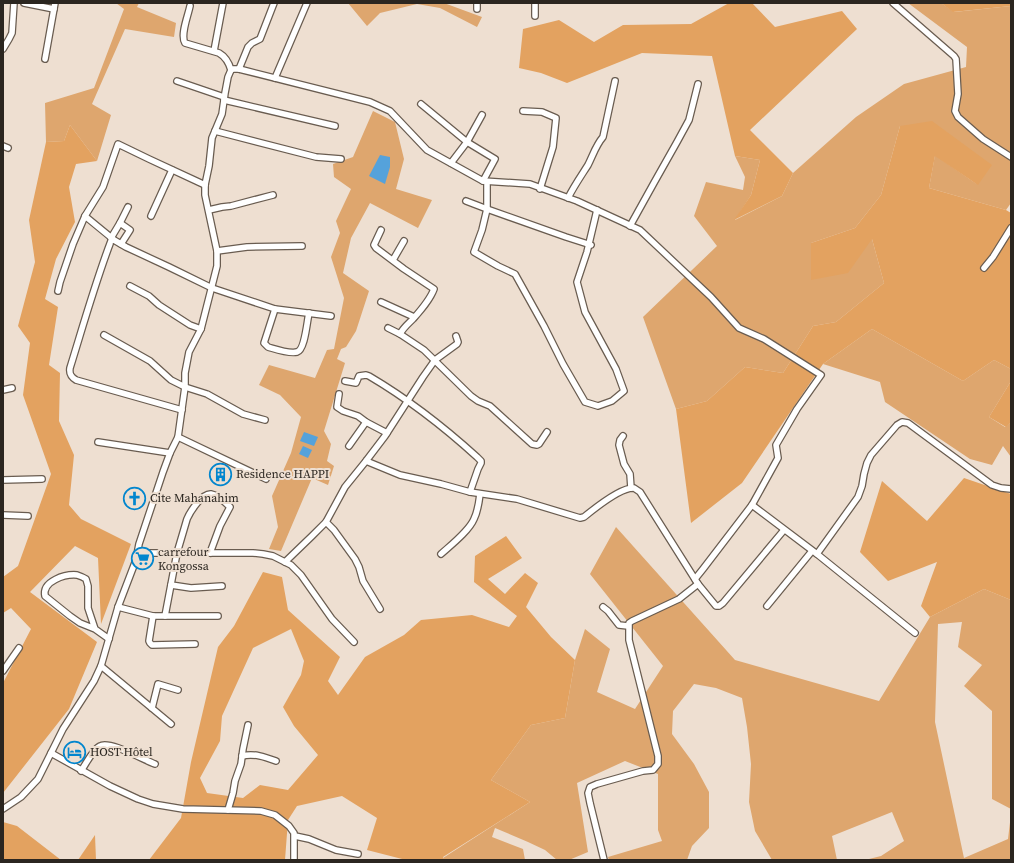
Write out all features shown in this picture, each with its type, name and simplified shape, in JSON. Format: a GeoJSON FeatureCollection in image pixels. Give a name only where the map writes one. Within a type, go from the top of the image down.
{"type":"FeatureCollection","features":[{"type":"Feature","properties":{"kind":"street"},"geometry":{"type":"LineString","coordinates":[[3,48],[12,33],[14,3]]}},
{"type":"Feature","properties":{"kind":"street"},"geometry":{"type":"LineString","coordinates":[[24,3],[54,6],[45,59]]}},
{"type":"Feature","properties":{"kind":"street"},"geometry":{"type":"LineString","coordinates":[[214,51],[224,3]]}},
{"type":"Feature","properties":{"kind":"street"},"geometry":{"type":"LineString","coordinates":[[239,69],[248,47],[260,39],[274,3]]}},
{"type":"Feature","properties":{"kind":"street"},"geometry":{"type":"LineString","coordinates":[[274,78],[307,3]]}},
{"type":"Feature","properties":{"kind":"street"},"geometry":{"type":"LineString","coordinates":[[535,3],[535,16]]}},
{"type":"Feature","properties":{"kind":"street"},"geometry":{"type":"LineString","coordinates":[[893,3],[956,59],[958,94],[955,111],[958,117],[983,139],[1011,157]]}},
{"type":"Feature","properties":{"kind":"street"},"geometry":{"type":"LineString","coordinates":[[3,809],[21,796],[43,771],[70,718],[90,689],[101,666],[118,607],[136,560],[139,544],[154,497],[170,453],[178,437],[185,387],[185,372],[189,352],[201,329],[217,266],[216,251],[205,185],[209,166],[210,144],[222,114],[228,77],[231,70],[226,58],[223,55],[183,42],[183,35],[190,6]]}},
{"type":"Feature","properties":{"kind":"street"},"geometry":{"type":"LineString","coordinates":[[231,70],[239,69],[370,102],[390,111],[427,150],[485,182],[530,184],[597,210],[640,230],[711,297],[739,328],[764,339],[821,375],[797,408],[776,445],[778,458],[752,505],[696,582],[679,599],[629,623],[630,640],[658,756],[658,764],[653,770],[644,771],[590,787],[588,794],[604,860]]}},
{"type":"Feature","properties":{"kind":"street"},"geometry":{"type":"LineString","coordinates":[[177,81],[224,99],[335,126]]}},
{"type":"Feature","properties":{"kind":"street"},"geometry":{"type":"LineString","coordinates":[[568,198],[588,165],[598,143],[604,138],[615,81]]}},
{"type":"Feature","properties":{"kind":"street"},"geometry":{"type":"LineString","coordinates":[[630,226],[689,120],[698,84]]}},
{"type":"Feature","properties":{"kind":"street"},"geometry":{"type":"LineString","coordinates":[[421,104],[467,142],[495,160],[485,182],[487,209],[482,230],[474,252],[515,274],[585,402],[598,406],[612,401],[624,391],[616,369],[585,312],[577,282],[590,245],[597,210]]}},
{"type":"Feature","properties":{"kind":"street"},"geometry":{"type":"LineString","coordinates":[[523,111],[542,112],[556,118],[553,147],[540,188]]}},
{"type":"Feature","properties":{"kind":"street"},"geometry":{"type":"LineString","coordinates":[[451,163],[467,142],[482,115]]}},
{"type":"Feature","properties":{"kind":"street"},"geometry":{"type":"LineString","coordinates":[[215,130],[316,157],[341,159]]}},
{"type":"Feature","properties":{"kind":"street"},"geometry":{"type":"LineString","coordinates":[[58,291],[73,244],[86,216],[103,187],[118,144],[205,185]]}},
{"type":"Feature","properties":{"kind":"street"},"geometry":{"type":"LineString","coordinates":[[151,216],[172,170]]}},
{"type":"Feature","properties":{"kind":"street"},"geometry":{"type":"LineString","coordinates":[[209,210],[273,195]]}},
{"type":"Feature","properties":{"kind":"street"},"geometry":{"type":"LineString","coordinates":[[466,201],[590,245]]}},
{"type":"Feature","properties":{"kind":"street"},"geometry":{"type":"LineString","coordinates":[[128,207],[110,241],[69,373],[76,380],[182,410]]}},
{"type":"Feature","properties":{"kind":"street"},"geometry":{"type":"LineString","coordinates":[[86,216],[112,239],[212,288],[275,309],[331,316]]}},
{"type":"Feature","properties":{"kind":"street"},"geometry":{"type":"LineString","coordinates":[[120,223],[130,230],[121,244]]}},
{"type":"Feature","properties":{"kind":"street"},"geometry":{"type":"LineString","coordinates":[[984,268],[993,257],[1011,228]]}},
{"type":"Feature","properties":{"kind":"street"},"geometry":{"type":"LineString","coordinates":[[381,230],[374,247],[434,289],[428,301],[400,334]]}},
{"type":"Feature","properties":{"kind":"street"},"geometry":{"type":"LineString","coordinates":[[393,260],[404,241]]}},
{"type":"Feature","properties":{"kind":"street"},"geometry":{"type":"LineString","coordinates":[[216,251],[247,247],[302,246]]}},
{"type":"Feature","properties":{"kind":"street"},"geometry":{"type":"LineString","coordinates":[[130,286],[150,296],[159,305],[190,325],[201,329]]}},
{"type":"Feature","properties":{"kind":"street"},"geometry":{"type":"LineString","coordinates":[[381,302],[414,317]]}},
{"type":"Feature","properties":{"kind":"street"},"geometry":{"type":"LineString","coordinates":[[275,309],[264,343],[268,346],[290,352],[298,352],[302,347],[305,339],[309,313]]}},
{"type":"Feature","properties":{"kind":"street"},"geometry":{"type":"LineString","coordinates":[[388,328],[424,350],[471,396],[476,400],[490,406],[532,444],[539,444],[547,432]]}},
{"type":"Feature","properties":{"kind":"street"},"geometry":{"type":"LineString","coordinates":[[104,335],[150,361],[171,380],[185,387],[207,394],[243,414],[265,420]]}},
{"type":"Feature","properties":{"kind":"street"},"geometry":{"type":"LineString","coordinates":[[285,562],[326,522],[345,487],[387,433],[423,376],[435,360],[456,346],[458,342],[456,336]]}},
{"type":"Feature","properties":{"kind":"street"},"geometry":{"type":"LineString","coordinates":[[345,380],[356,383],[359,376],[369,376],[407,401],[448,432],[481,461],[482,463],[478,468],[470,492]]}},
{"type":"Feature","properties":{"kind":"street"},"geometry":{"type":"LineString","coordinates":[[3,390],[12,388]]}},
{"type":"Feature","properties":{"kind":"street"},"geometry":{"type":"LineString","coordinates":[[339,394],[337,407],[343,411],[354,414],[387,433]]}},
{"type":"Feature","properties":{"kind":"street"},"geometry":{"type":"LineString","coordinates":[[349,446],[366,422]]}},
{"type":"Feature","properties":{"kind":"street"},"geometry":{"type":"LineString","coordinates":[[767,606],[814,552],[858,497],[867,463],[871,455],[897,425],[902,422],[908,423],[992,485],[1011,489]]}},
{"type":"Feature","properties":{"kind":"street"},"geometry":{"type":"LineString","coordinates":[[623,436],[619,445],[624,464],[630,474],[631,488]]}},
{"type":"Feature","properties":{"kind":"street"},"geometry":{"type":"LineString","coordinates":[[178,437],[266,480]]}},
{"type":"Feature","properties":{"kind":"street"},"geometry":{"type":"LineString","coordinates":[[98,442],[170,453]]}},
{"type":"Feature","properties":{"kind":"street"},"geometry":{"type":"LineString","coordinates":[[366,461],[400,475],[470,492],[517,500],[582,518],[607,499],[627,489],[634,488],[640,492],[696,582],[716,606],[719,606],[784,530]]}},
{"type":"Feature","properties":{"kind":"street"},"geometry":{"type":"LineString","coordinates":[[3,480],[42,479]]}},
{"type":"Feature","properties":{"kind":"street"},"geometry":{"type":"LineString","coordinates":[[165,616],[177,553],[189,514],[203,497],[208,494],[215,495],[230,507],[220,526],[210,553]]}},
{"type":"Feature","properties":{"kind":"street"},"geometry":{"type":"LineString","coordinates":[[441,554],[460,537],[474,521],[480,494]]}},
{"type":"Feature","properties":{"kind":"street"},"geometry":{"type":"LineString","coordinates":[[752,505],[814,552],[915,633]]}},
{"type":"Feature","properties":{"kind":"street"},"geometry":{"type":"LineString","coordinates":[[3,516],[28,516]]}},
{"type":"Feature","properties":{"kind":"street"},"geometry":{"type":"LineString","coordinates":[[326,522],[334,530],[355,559],[363,582],[380,609]]}},
{"type":"Feature","properties":{"kind":"street"},"geometry":{"type":"LineString","coordinates":[[136,560],[151,552],[263,554],[273,556],[291,565],[301,575],[332,619],[354,642]]}},
{"type":"Feature","properties":{"kind":"street"},"geometry":{"type":"LineString","coordinates":[[94,629],[88,608],[88,586],[86,579],[77,575],[68,576],[56,579],[47,586],[44,593],[45,596],[80,623],[94,629],[109,640]]}},
{"type":"Feature","properties":{"kind":"street"},"geometry":{"type":"LineString","coordinates":[[171,585],[191,588],[222,586]]}},
{"type":"Feature","properties":{"kind":"street"},"geometry":{"type":"LineString","coordinates":[[118,607],[153,616],[218,616]]}},
{"type":"Feature","properties":{"kind":"street"},"geometry":{"type":"LineString","coordinates":[[603,607],[619,625],[628,626]]}},
{"type":"Feature","properties":{"kind":"street"},"geometry":{"type":"LineString","coordinates":[[153,616],[149,641],[152,645],[195,644]]}},
{"type":"Feature","properties":{"kind":"street"},"geometry":{"type":"LineString","coordinates":[[3,671],[19,648]]}},
{"type":"Feature","properties":{"kind":"street"},"geometry":{"type":"LineString","coordinates":[[101,666],[171,724]]}},
{"type":"Feature","properties":{"kind":"street"},"geometry":{"type":"LineString","coordinates":[[152,708],[158,684],[178,690]]}},
{"type":"Feature","properties":{"kind":"street"},"geometry":{"type":"LineString","coordinates":[[228,810],[241,764],[248,725]]}},
{"type":"Feature","properties":{"kind":"street"},"geometry":{"type":"LineString","coordinates":[[81,770],[96,750],[105,744],[155,764]]}},
{"type":"Feature","properties":{"kind":"street"},"geometry":{"type":"LineString","coordinates":[[51,753],[110,786],[153,804],[183,809],[261,811],[275,815],[293,830],[295,836],[294,860]]}},
{"type":"Feature","properties":{"kind":"street"},"geometry":{"type":"LineString","coordinates":[[242,756],[254,754],[276,761]]}},
{"type":"Feature","properties":{"kind":"street"},"geometry":{"type":"LineString","coordinates":[[295,836],[309,839],[336,850],[358,854]]}},
{"type":"Feature","properties":{"kind":"shaded area"},"geometry":{"type":"Polygon","coordinates":[[[116,3],[139,3],[137,7],[176,23],[174,37],[125,29],[92,104],[111,115],[97,161],[70,125],[64,141],[46,142],[45,103],[94,88],[124,9],[116,3]]]}},
{"type":"Feature","properties":{"kind":"shaded area"},"geometry":{"type":"Polygon","coordinates":[[[348,3],[444,3],[482,17],[477,27],[440,8],[417,4],[380,13],[367,26],[348,3]]]}},
{"type":"Feature","properties":{"kind":"shaded area"},"geometry":{"type":"Polygon","coordinates":[[[729,3],[752,3],[775,27],[842,11],[857,29],[750,130],[793,173],[782,196],[734,220],[751,195],[760,160],[735,156],[712,56],[642,53],[567,83],[541,73],[519,68],[523,29],[559,20],[594,42],[623,25],[691,24],[729,3]]]}},
{"type":"Feature","properties":{"kind":"shaded area"},"geometry":{"type":"Polygon","coordinates":[[[908,3],[941,3],[954,12],[1011,6],[1011,203],[1006,210],[929,188],[935,155],[978,185],[900,126],[881,195],[855,228],[811,243],[872,239],[884,283],[836,322],[813,326],[783,373],[745,367],[707,401],[676,409],[643,317],[717,246],[694,216],[706,182],[743,190],[745,177],[735,156],[760,160],[751,195],[735,220],[782,196],[793,173],[856,117],[904,84],[966,67],[967,47],[908,3]]]}},
{"type":"Feature","properties":{"kind":"shaded area"},"geometry":{"type":"Polygon","coordinates":[[[941,3],[1011,3],[1011,6],[953,12],[941,3]]]}},
{"type":"Feature","properties":{"kind":"shaded area"},"geometry":{"type":"Polygon","coordinates":[[[373,111],[395,122],[404,159],[396,189],[432,200],[418,228],[370,203],[351,238],[343,273],[369,291],[356,331],[346,347],[341,349],[337,359],[345,363],[324,431],[331,444],[327,461],[334,466],[328,485],[312,478],[281,551],[269,549],[278,527],[272,496],[291,453],[301,417],[280,395],[259,385],[269,365],[315,378],[327,350],[334,349],[344,298],[331,257],[340,233],[336,221],[351,189],[334,177],[333,164],[353,157],[373,111]]]}},
{"type":"Feature","properties":{"kind":"shaded area"},"geometry":{"type":"Polygon","coordinates":[[[932,121],[992,165],[978,185],[935,156],[929,188],[1006,210],[1011,213],[1011,369],[994,360],[963,381],[872,329],[823,364],[742,483],[691,523],[676,409],[707,401],[745,367],[783,373],[813,326],[836,322],[884,283],[872,239],[848,273],[811,280],[811,243],[855,228],[881,195],[900,126],[932,121]]]}},
{"type":"Feature","properties":{"kind":"shaded area"},"geometry":{"type":"Polygon","coordinates":[[[70,125],[97,161],[76,164],[69,187],[75,222],[56,259],[45,299],[58,307],[49,365],[60,373],[59,421],[74,455],[69,505],[81,519],[131,544],[101,624],[98,558],[75,546],[30,592],[97,642],[69,709],[3,793],[3,683],[31,629],[11,608],[3,613],[3,577],[18,566],[51,474],[23,395],[30,343],[18,326],[35,262],[29,220],[46,142],[64,141],[70,125]]]}},
{"type":"Feature","properties":{"kind":"shaded area"},"geometry":{"type":"Polygon","coordinates":[[[872,329],[963,381],[994,360],[1011,369],[1011,381],[989,417],[1005,427],[1011,422],[1011,457],[1003,446],[992,465],[970,459],[885,402],[880,382],[823,364],[872,329]]]}},
{"type":"Feature","properties":{"kind":"shaded area"},"geometry":{"type":"Polygon","coordinates":[[[1011,381],[1011,422],[1006,427],[989,417],[1011,381]]]}},
{"type":"Feature","properties":{"kind":"shaded area"},"geometry":{"type":"Polygon","coordinates":[[[964,478],[1011,494],[1011,600],[984,589],[930,617],[921,606],[937,562],[888,581],[860,552],[882,481],[927,521],[964,478]]]}},
{"type":"Feature","properties":{"kind":"shaded area"},"geometry":{"type":"Polygon","coordinates":[[[616,527],[735,660],[879,701],[930,617],[984,589],[1011,600],[1011,809],[992,799],[992,711],[964,686],[982,665],[958,647],[962,622],[938,624],[935,722],[964,858],[1008,839],[1011,814],[1011,860],[865,860],[881,856],[904,841],[892,812],[832,836],[837,860],[772,860],[755,831],[749,802],[751,764],[742,698],[716,688],[694,684],[673,711],[672,734],[694,764],[709,792],[709,828],[692,846],[687,860],[609,860],[608,857],[662,841],[658,830],[658,774],[625,761],[577,783],[588,852],[569,860],[557,860],[545,850],[495,828],[492,837],[523,849],[525,860],[444,860],[443,858],[530,802],[491,780],[531,725],[565,718],[575,660],[585,629],[610,649],[597,692],[635,709],[663,666],[590,574],[616,527]]]}},
{"type":"Feature","properties":{"kind":"shaded area"},"geometry":{"type":"Polygon","coordinates":[[[506,536],[522,558],[488,579],[505,594],[525,573],[538,583],[526,607],[551,637],[575,660],[565,718],[531,725],[491,780],[530,802],[443,857],[444,860],[406,860],[367,850],[377,818],[342,796],[297,806],[288,820],[285,860],[149,860],[181,818],[191,762],[218,647],[234,626],[263,572],[282,577],[288,610],[340,657],[328,681],[338,695],[365,657],[404,635],[421,620],[472,615],[509,627],[517,616],[474,582],[475,556],[506,536]],[[291,629],[253,648],[222,716],[220,741],[200,778],[207,793],[243,798],[260,785],[288,790],[318,755],[294,726],[283,707],[301,675],[304,661],[291,629]]]}},
{"type":"Feature","properties":{"kind":"shaded area"},"geometry":{"type":"Polygon","coordinates":[[[3,822],[17,826],[61,860],[3,860],[3,822]]]}},
{"type":"Feature","properties":{"kind":"shaded area"},"geometry":{"type":"Polygon","coordinates":[[[95,835],[96,860],[78,860],[95,835]]]}},
{"type":"Feature","properties":{"kind":"water"},"geometry":{"type":"Polygon","coordinates":[[[380,155],[390,157],[390,167],[385,184],[369,176],[380,155]]]}},
{"type":"Feature","properties":{"kind":"water"},"geometry":{"type":"Polygon","coordinates":[[[304,432],[318,437],[314,446],[300,441],[304,432]]]}},
{"type":"Feature","properties":{"kind":"water"},"geometry":{"type":"Polygon","coordinates":[[[303,446],[312,450],[308,458],[299,454],[303,446]]]}},
{"type":"Feature","properties":{"kind":"place","name":"Residence HAPPI"},"geometry":{"type":"Point","coordinates":[221,474]}},
{"type":"Feature","properties":{"kind":"place","name":"Cite Mahanahim"},"geometry":{"type":"Point","coordinates":[134,498]}},
{"type":"Feature","properties":{"kind":"place","name":"carrefour Kongossa"},"geometry":{"type":"Point","coordinates":[142,559]}},
{"type":"Feature","properties":{"kind":"place","name":"HOST Hôtel"},"geometry":{"type":"Point","coordinates":[75,752]}}]}
